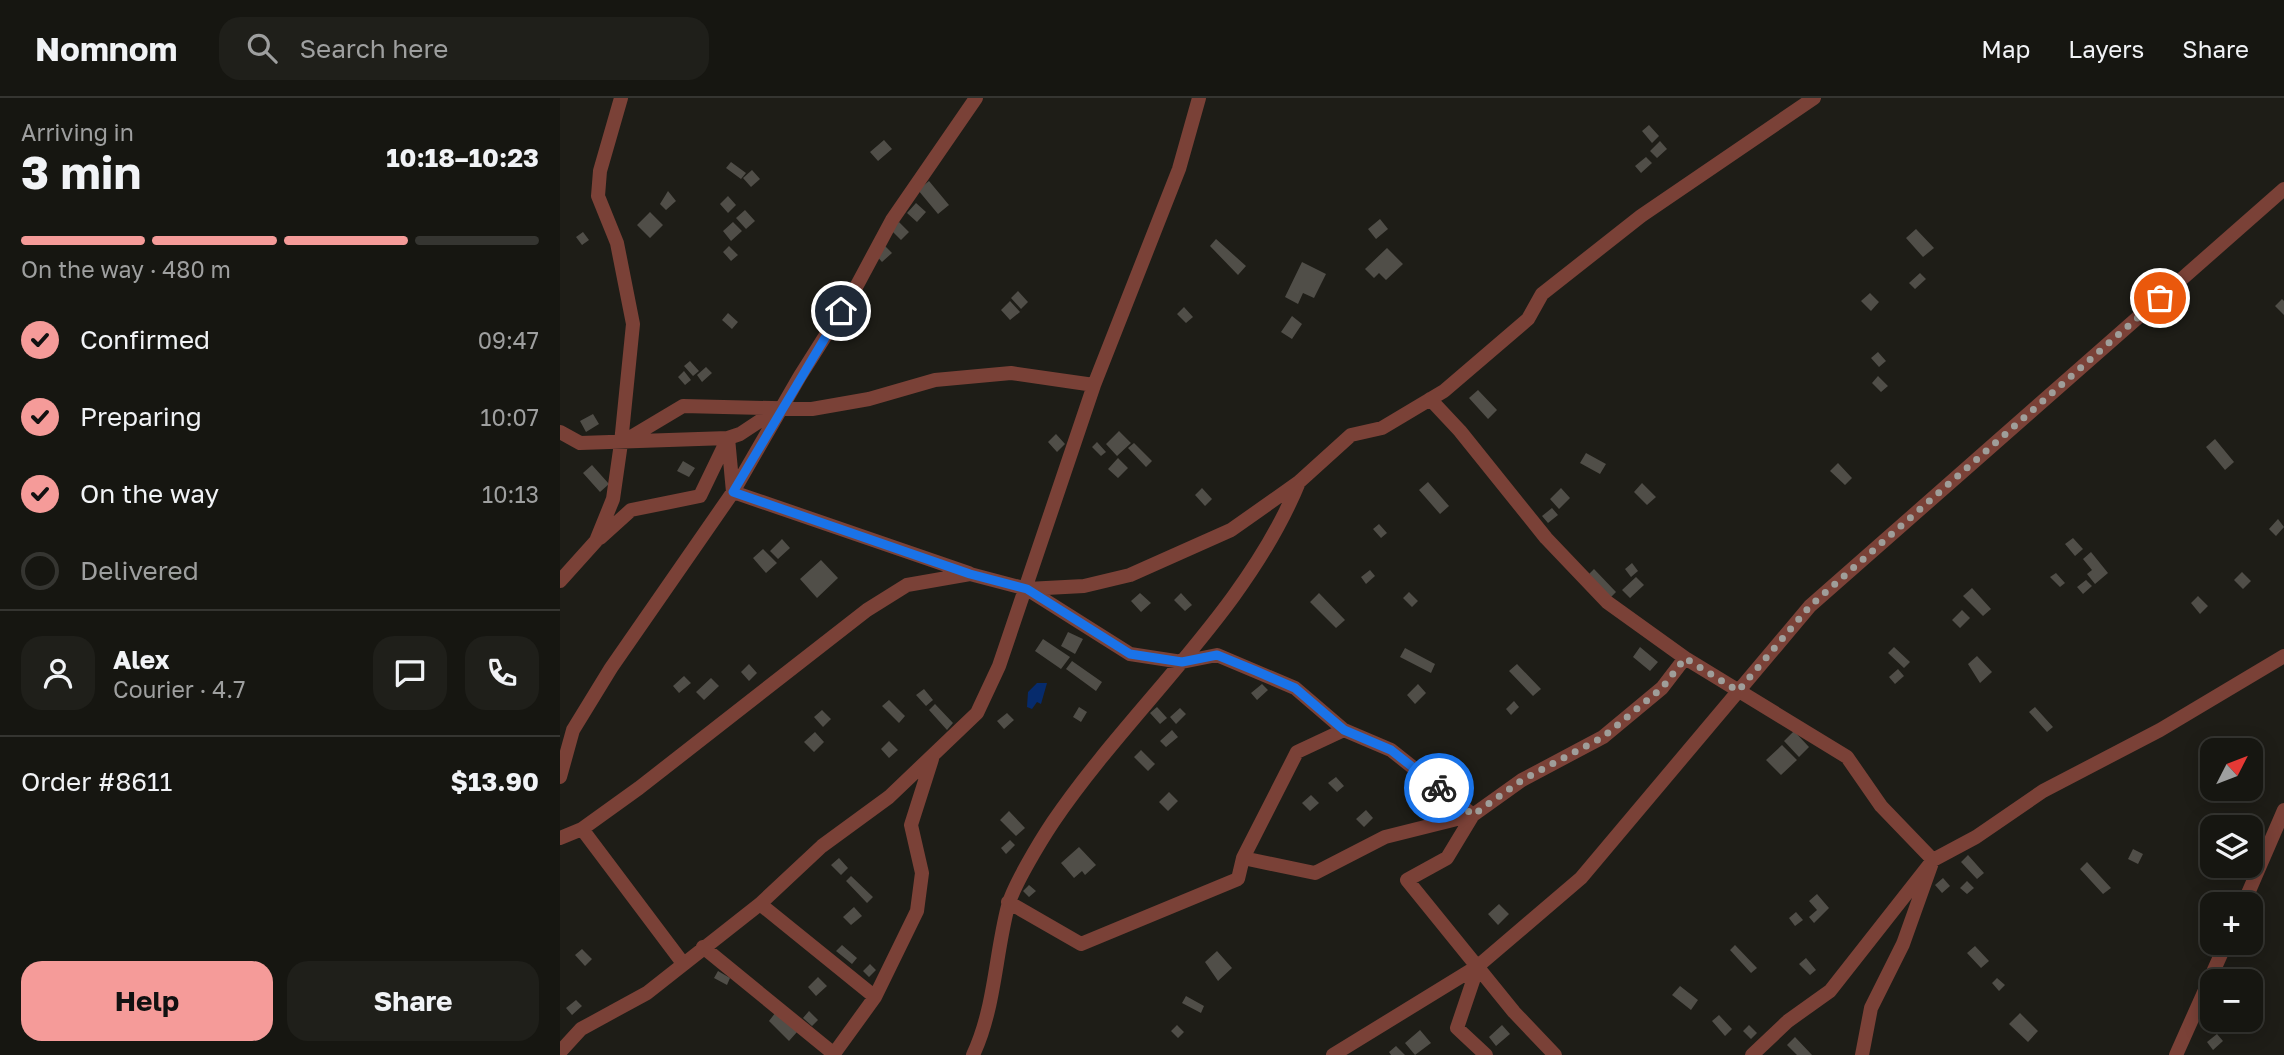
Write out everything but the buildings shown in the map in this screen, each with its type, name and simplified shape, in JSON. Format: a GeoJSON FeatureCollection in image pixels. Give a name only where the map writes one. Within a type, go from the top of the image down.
{"type":"FeatureCollection","features":[{"type":"Feature","properties":{"kind":"street"},"geometry":{"type":"LineString","coordinates":[[596,541],[613,499],[633,324],[617,243],[598,196],[600,172],[621,98]]}},
{"type":"Feature","properties":{"kind":"street"},"geometry":{"type":"LineString","coordinates":[[560,777],[567,730],[733,492],[855,289],[892,220],[976,98]]}},
{"type":"Feature","properties":{"kind":"street"},"geometry":{"type":"LineString","coordinates":[[560,1052],[581,1029],[647,993],[682,962],[760,904],[822,846],[889,797],[977,713],[999,666],[1094,386],[1179,169],[1199,98]]}},
{"type":"Feature","properties":{"kind":"street"},"geometry":{"type":"LineString","coordinates":[[1027,589],[1084,586],[1130,575],[1231,530],[1299,482],[1350,435],[1382,428],[1444,391],[1528,319],[1542,293],[1641,216],[1814,98]]}},
{"type":"Feature","properties":{"kind":"street"},"geometry":{"type":"LineString","coordinates":[[1333,1055],[1478,966],[1581,878],[1810,606],[2284,189]]}},
{"type":"Feature","properties":{"kind":"street"},"geometry":{"type":"LineString","coordinates":[[621,443],[683,406],[783,406],[812,409],[869,399],[935,380],[1011,373],[1094,386]]}},
{"type":"Feature","properties":{"kind":"street"},"geometry":{"type":"LineString","coordinates":[[1430,399],[1460,431],[1546,538],[1607,602],[1685,658],[1847,757],[1881,806],[1933,860]]}},
{"type":"Feature","properties":{"kind":"street"},"geometry":{"type":"LineString","coordinates":[[560,432],[580,443],[728,438],[740,434],[783,406]]}},
{"type":"Feature","properties":{"kind":"street"},"geometry":{"type":"LineString","coordinates":[[728,438],[733,492]]}},
{"type":"Feature","properties":{"kind":"street"},"geometry":{"type":"LineString","coordinates":[[560,580],[596,541],[631,510],[700,496],[728,438]]}},
{"type":"Feature","properties":{"kind":"street"},"geometry":{"type":"LineString","coordinates":[[973,1055],[986,1028],[1008,902],[1052,822],[1124,727],[1182,662],[1284,519],[1299,482]]}},
{"type":"Feature","properties":{"kind":"street"},"geometry":{"type":"LineString","coordinates":[[733,492],[970,574],[1027,589],[1130,654],[1182,662],[1217,655],[1273,678],[1295,688],[1344,730],[1391,750],[1473,815]]}},
{"type":"Feature","properties":{"kind":"street"},"geometry":{"type":"LineString","coordinates":[[560,838],[582,829],[867,610],[907,585],[970,574]]}},
{"type":"Feature","properties":{"kind":"street"},"geometry":{"type":"LineString","coordinates":[[1752,1055],[1788,1021],[1830,991],[1933,860],[1976,837],[2043,791],[2160,730],[2284,656]]}},
{"type":"Feature","properties":{"kind":"street"},"geometry":{"type":"LineString","coordinates":[[1242,858],[1315,873],[1385,837],[1473,815],[1522,780],[1603,737],[1662,688],[1685,658]]}},
{"type":"Feature","properties":{"kind":"street"},"geometry":{"type":"LineString","coordinates":[[1008,902],[1080,944],[1238,878],[1242,858],[1297,752],[1344,730]]}},
{"type":"Feature","properties":{"kind":"street"},"geometry":{"type":"LineString","coordinates":[[703,947],[834,1054],[875,997],[917,911],[922,873],[911,825],[932,758]]}},
{"type":"Feature","properties":{"kind":"street"},"geometry":{"type":"LineString","coordinates":[[2249,892],[2284,810]]}},
{"type":"Feature","properties":{"kind":"street"},"geometry":{"type":"LineString","coordinates":[[1473,815],[1447,858],[1407,880],[1514,1012],[1555,1055]]}},
{"type":"Feature","properties":{"kind":"street"},"geometry":{"type":"LineString","coordinates":[[582,829],[682,962]]}},
{"type":"Feature","properties":{"kind":"street"},"geometry":{"type":"LineString","coordinates":[[1862,1055],[1871,1008],[1903,944],[1933,860]]}},
{"type":"Feature","properties":{"kind":"street"},"geometry":{"type":"LineString","coordinates":[[760,904],[875,997]]}},
{"type":"Feature","properties":{"kind":"street"},"geometry":{"type":"LineString","coordinates":[[2176,1055],[2221,955]]}},
{"type":"Feature","properties":{"kind":"street"},"geometry":{"type":"LineString","coordinates":[[1478,966],[1457,1028],[1486,1055]]}},
{"type":"Feature","properties":{"kind":"water"},"geometry":{"type":"Polygon","coordinates":[[[1037,683],[1047,683],[1041,704],[1037,702],[1032,709],[1027,707],[1028,692],[1037,683]]]}},
{"type":"Feature","properties":{"kind":"way so far"},"geometry":{"type":"LineString","coordinates":[[1439,788],[1473,815],[1522,780],[1603,737],[1662,688],[1685,658],[1738,691],[1810,606],[2160,298]]}},
{"type":"Feature","properties":{"kind":"route"},"geometry":{"type":"LineString","coordinates":[[841,311],[733,492],[802,518],[934,559],[970,574],[1027,589],[1130,654],[1182,662],[1217,655],[1256,671],[1295,688],[1344,730],[1391,750],[1439,788]]}}]}
